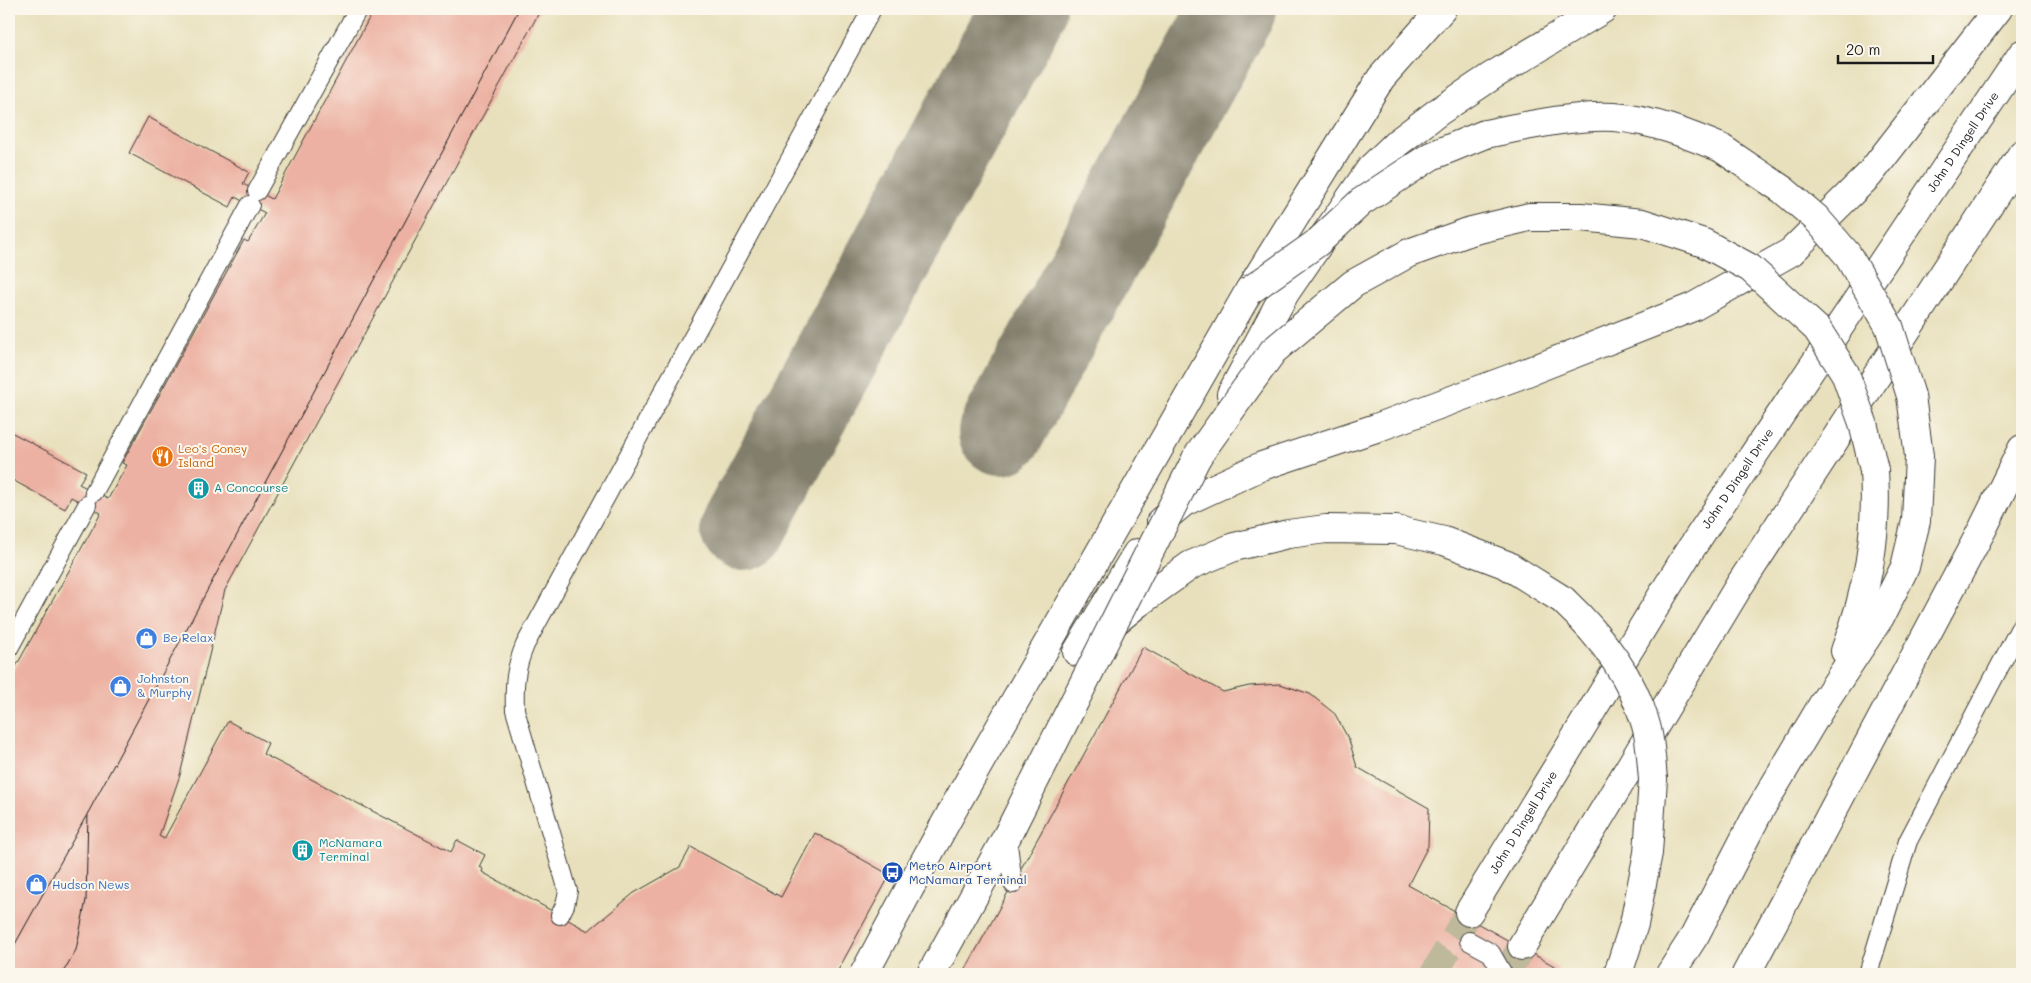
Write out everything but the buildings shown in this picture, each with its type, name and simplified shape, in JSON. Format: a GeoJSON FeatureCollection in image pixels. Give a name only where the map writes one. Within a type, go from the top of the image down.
{"type":"FeatureCollection","features":[{"type":"Feature","properties":{"kind":"main road"},"geometry":{"type":"LineString","coordinates":[[864,974],[956,804],[1249,291],[1381,78],[1442,9]]}},
{"type":"Feature","properties":{"kind":"main road"},"geometry":{"type":"LineString","coordinates":[[931,974],[1007,836],[1197,457],[1285,293],[1371,168],[1404,138],[1438,112],[1492,76],[1603,9]]}},
{"type":"Feature","properties":{"kind":"main road"},"geometry":{"type":"LineString","coordinates":[[1618,974],[1634,924],[1648,853],[1653,779],[1646,723],[1626,676],[1590,626],[1563,600],[1507,565],[1444,541],[1396,530],[1326,529],[1288,534],[1234,546],[1191,565],[1138,603],[1077,652],[1152,528],[1184,502],[1262,466],[1367,431],[1517,376],[1693,307],[1791,252],[1869,175],[1998,9]]}},
{"type":"Feature","properties":{"kind":"main road","name":"John D Dingell Drive"},"geometry":{"type":"LineString","coordinates":[[1469,912],[1688,553],[2022,54]]}},
{"type":"Feature","properties":{"kind":"main road"},"geometry":{"type":"LineString","coordinates":[[1249,291],[1317,243],[1361,202],[1431,156],[1485,134],[1553,121],[1614,118],[1676,129],[1721,148],[1783,190],[1816,218],[1847,254],[1889,326],[1911,396],[1919,456],[1916,521],[1905,567],[1880,617],[1826,699],[1758,813],[1694,935],[1670,974]]}},
{"type":"Feature","properties":{"kind":"main road"},"geometry":{"type":"LineString","coordinates":[[1522,946],[1739,586],[2022,154]]}},
{"type":"Feature","properties":{"kind":"main road"},"geometry":{"type":"LineString","coordinates":[[1197,457],[1273,351],[1353,284],[1409,253],[1471,230],[1529,217],[1581,217],[1642,223],[1704,243],[1758,274],[1817,329],[1845,373],[1863,423],[1874,470],[1876,498],[1874,538],[1859,613],[1826,699]]}},
{"type":"Feature","properties":{"kind":"main road"},"geometry":{"type":"LineString","coordinates":[[1746,974],[1974,545],[2022,449]]}},
{"type":"Feature","properties":{"kind":"lane"},"geometry":{"type":"LineString","coordinates":[[9,648],[358,9]]}},
{"type":"Feature","properties":{"kind":"lane"},"geometry":{"type":"LineString","coordinates":[[560,915],[566,905],[568,891],[515,710],[514,682],[518,661],[534,627],[872,9]]}},
{"type":"Feature","properties":{"kind":"lane"},"geometry":{"type":"LineString","coordinates":[[1868,974],[1908,841],[2022,624]]}},
{"type":"Feature","properties":{"kind":"lane"},"geometry":{"type":"LineString","coordinates":[[1007,836],[1013,884]]}},
{"type":"Feature","properties":{"kind":"lane"},"geometry":{"type":"LineString","coordinates":[[1469,941],[1491,953],[1503,974]]}},
{"type":"Feature","properties":{"kind":"taxiway"},"geometry":{"type":"LineString","coordinates":[[743,528],[1024,9]]}},
{"type":"Feature","properties":{"kind":"taxiway"},"geometry":{"type":"LineString","coordinates":[[1001,432],[1233,9]]}},
{"type":"Feature","properties":{"kind":"tunnel"},"geometry":{"type":"LineString","coordinates":[[1434,974],[1469,912]]}},
{"type":"Feature","properties":{"kind":"tunnel"},"geometry":{"type":"LineString","coordinates":[[1506,974],[1522,946]]}},
{"type":"Feature","properties":{"kind":"tram line"},"geometry":{"type":"LineString","coordinates":[[9,955],[89,811],[519,9]]}},
{"type":"Feature","properties":{"kind":"tram line"},"geometry":{"type":"LineString","coordinates":[[62,974],[76,950],[86,900],[88,813]]}},
{"type":"Feature","properties":{"kind":"place","name":"Leo's Coney Island"},"geometry":{"type":"Point","coordinates":[162,456]}},
{"type":"Feature","properties":{"kind":"place","name":"A Concourse"},"geometry":{"type":"Point","coordinates":[198,488]}},
{"type":"Feature","properties":{"kind":"place","name":"Be Relax"},"geometry":{"type":"Point","coordinates":[147,638]}},
{"type":"Feature","properties":{"kind":"place","name":"Johnston & Murphy"},"geometry":{"type":"Point","coordinates":[121,686]}},
{"type":"Feature","properties":{"kind":"place","name":"McNamara Terminal"},"geometry":{"type":"Point","coordinates":[303,850]}},
{"type":"Feature","properties":{"kind":"place","name":"Metro Airport McNamara Terminal"},"geometry":{"type":"Point","coordinates":[893,873]}},
{"type":"Feature","properties":{"kind":"place","name":"Hudson News"},"geometry":{"type":"Point","coordinates":[36,885]}}]}
